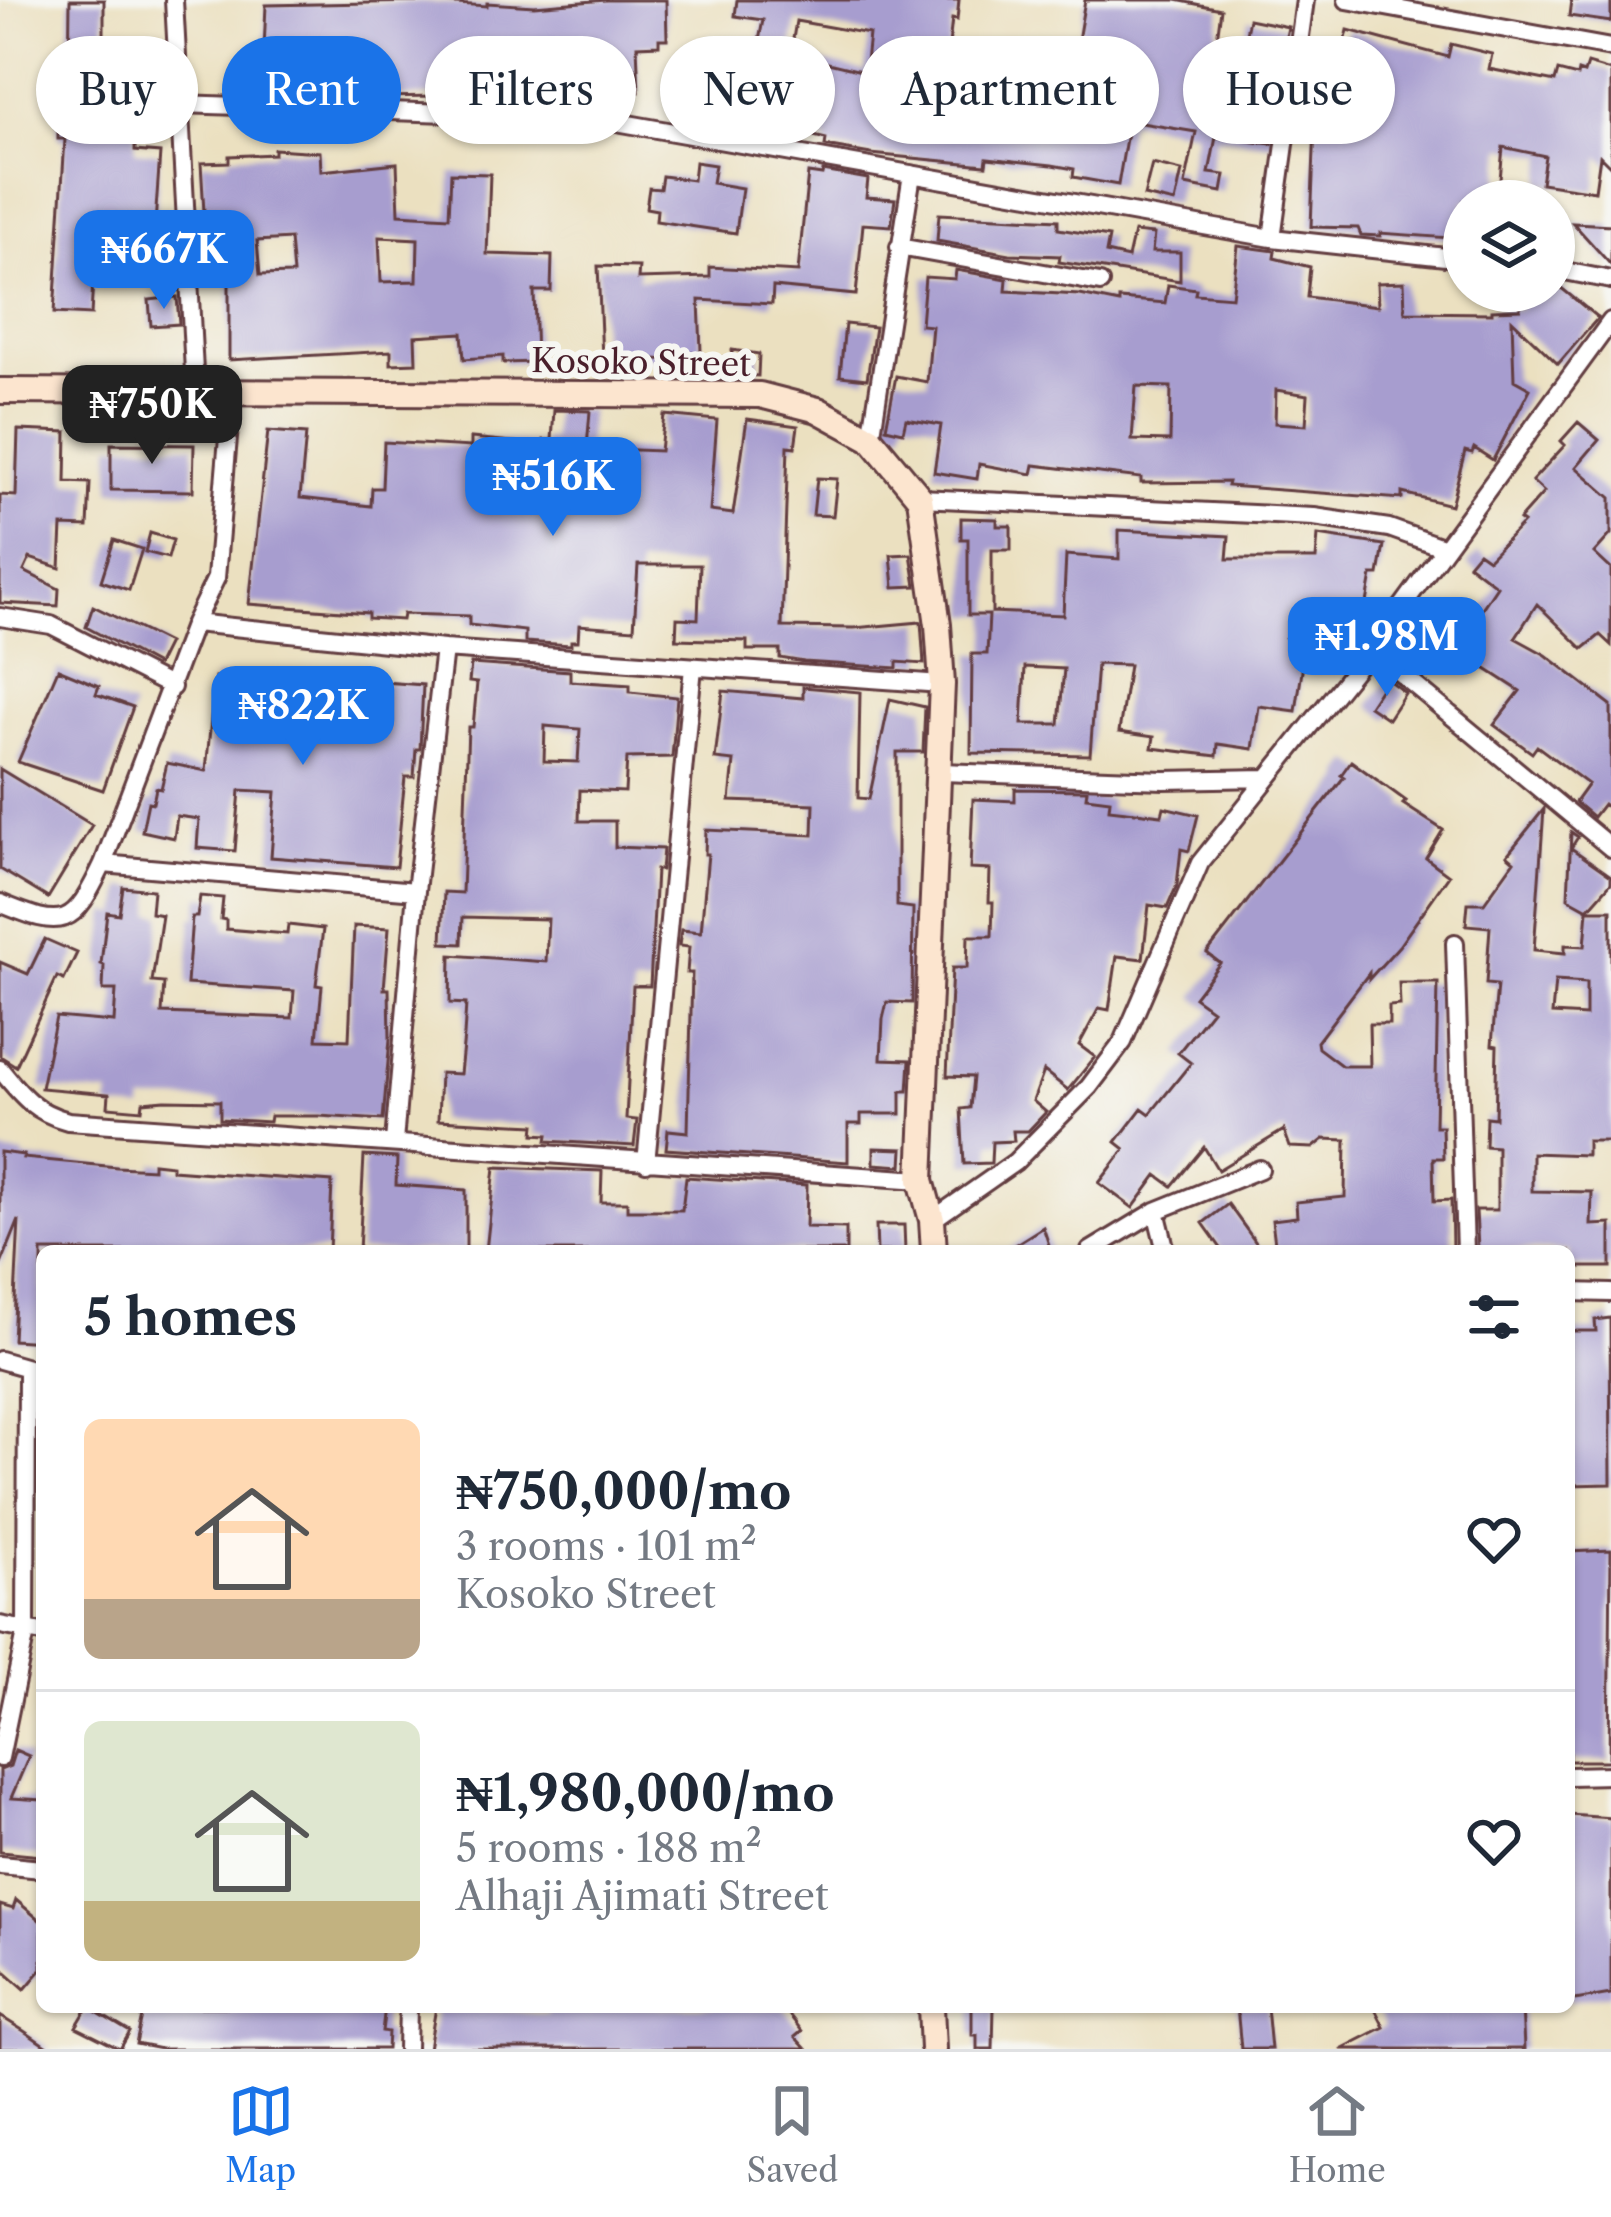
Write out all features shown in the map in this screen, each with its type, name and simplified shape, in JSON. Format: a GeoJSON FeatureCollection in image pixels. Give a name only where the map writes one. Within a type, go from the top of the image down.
{"type":"FeatureCollection","features":[{"type":"Feature","properties":{"kind":"street"},"geometry":{"type":"LineString","coordinates":[[174,0],[176,36]]}},
{"type":"Feature","properties":{"kind":"street"},"geometry":{"type":"LineString","coordinates":[[1272,238],[1305,0]]}},
{"type":"Feature","properties":{"kind":"street"},"geometry":{"type":"LineString","coordinates":[[1347,0],[1611,48]]}},
{"type":"Feature","properties":{"kind":"street"},"geometry":{"type":"LineString","coordinates":[[198,105],[594,118],[1272,238],[1443,257]]}},
{"type":"Feature","properties":{"kind":"street"},"geometry":{"type":"LineString","coordinates":[[182,144],[195,390]]}},
{"type":"Feature","properties":{"kind":"street"},"geometry":{"type":"LineString","coordinates":[[872,439],[913,174]]}},
{"type":"Feature","properties":{"kind":"street"},"geometry":{"type":"LineString","coordinates":[[899,247],[1100,283]]}},
{"type":"Feature","properties":{"kind":"street"},"geometry":{"type":"LineString","coordinates":[[1575,273],[1611,280]]}},
{"type":"Feature","properties":{"kind":"street"},"geometry":{"type":"LineString","coordinates":[[932,1220],[1015,1162],[1090,1087],[1123,1042],[1200,863],[1371,649],[1611,321]]}},
{"type":"Feature","properties":{"kind":"street","name":"Kosoko Street"},"geometry":{"type":"LineString","coordinates":[[0,391],[760,395],[818,410],[872,439],[920,498]]}},
{"type":"Feature","properties":{"kind":"street"},"geometry":{"type":"LineString","coordinates":[[0,903],[52,921],[74,915],[103,864],[194,623],[216,578],[232,391]]}},
{"type":"Feature","properties":{"kind":"street"},"geometry":{"type":"LineString","coordinates":[[934,1245],[920,1180],[942,684],[920,498],[1314,517],[1389,529],[1442,547]]}},
{"type":"Feature","properties":{"kind":"street"},"geometry":{"type":"LineString","coordinates":[[0,617],[51,625],[172,687]]}},
{"type":"Feature","properties":{"kind":"street"},"geometry":{"type":"LineString","coordinates":[[194,623],[444,649],[942,684]]}},
{"type":"Feature","properties":{"kind":"street"},"geometry":{"type":"LineString","coordinates":[[394,1142],[444,649]]}},
{"type":"Feature","properties":{"kind":"street"},"geometry":{"type":"LineString","coordinates":[[1371,649],[1611,848]]}},
{"type":"Feature","properties":{"kind":"street"},"geometry":{"type":"LineString","coordinates":[[646,1163],[693,667]]}},
{"type":"Feature","properties":{"kind":"street"},"geometry":{"type":"LineString","coordinates":[[941,772],[1164,780],[1266,778]]}},
{"type":"Feature","properties":{"kind":"street"},"geometry":{"type":"LineString","coordinates":[[103,864],[416,892]]}},
{"type":"Feature","properties":{"kind":"street"},"geometry":{"type":"LineString","coordinates":[[1455,943],[1465,1245]]}},
{"type":"Feature","properties":{"kind":"street"},"geometry":{"type":"LineString","coordinates":[[0,1069],[41,1114],[68,1121],[920,1180]]}},
{"type":"Feature","properties":{"kind":"street"},"geometry":{"type":"LineString","coordinates":[[1100,1245],[1156,1211],[1260,1168]]}},
{"type":"Feature","properties":{"kind":"street"},"geometry":{"type":"LineString","coordinates":[[1156,1211],[1164,1245]]}},
{"type":"Feature","properties":{"kind":"street"},"geometry":{"type":"LineString","coordinates":[[1575,1292],[1611,1293]]}},
{"type":"Feature","properties":{"kind":"street"},"geometry":{"type":"LineString","coordinates":[[0,1360],[34,1371],[34,1633],[0,1758]]}},
{"type":"Feature","properties":{"kind":"street"},"geometry":{"type":"LineString","coordinates":[[0,1625],[34,1633]]}},
{"type":"Feature","properties":{"kind":"street"},"geometry":{"type":"LineString","coordinates":[[1575,1776],[1611,1775]]}},
{"type":"Feature","properties":{"kind":"street"},"geometry":{"type":"LineString","coordinates":[[0,1865],[36,1868]]}},
{"type":"Feature","properties":{"kind":"street"},"geometry":{"type":"LineString","coordinates":[[407,2049],[408,2013]]}},
{"type":"Feature","properties":{"kind":"street"},"geometry":{"type":"LineString","coordinates":[[931,2013],[933,2049]]}},
{"type":"Feature","properties":{"kind":"building"},"geometry":{"type":"Polygon","coordinates":[[[70,0],[104,0],[104,36],[70,36],[70,0]]]}},
{"type":"Feature","properties":{"kind":"building"},"geometry":{"type":"Polygon","coordinates":[[[666,0],[667,36],[660,36],[659,45],[637,46],[636,92],[636,36],[425,36],[425,96],[401,97],[401,36],[265,36],[266,5],[534,6],[666,0]]]}},
{"type":"Feature","properties":{"kind":"building"},"geometry":{"type":"Polygon","coordinates":[[[737,0],[959,0],[950,36],[869,36],[796,21],[794,36],[760,36],[763,20],[735,16],[737,0]]]}},
{"type":"Feature","properties":{"kind":"building"},"geometry":{"type":"Polygon","coordinates":[[[1085,0],[1176,0],[1221,9],[1217,36],[1183,36],[1183,130],[1159,126],[1159,36],[1079,36],[1085,0]]]}},
{"type":"Feature","properties":{"kind":"building"},"geometry":{"type":"Polygon","coordinates":[[[1571,0],[1611,0],[1611,22],[1569,16],[1571,0]]]}},
{"type":"Feature","properties":{"kind":"building"},"geometry":{"type":"Polygon","coordinates":[[[1249,19],[1288,27],[1286,36],[1245,36],[1249,19]]]}},
{"type":"Feature","properties":{"kind":"building"},"geometry":{"type":"Polygon","coordinates":[[[1395,43],[1448,57],[1451,44],[1492,54],[1489,69],[1555,82],[1558,71],[1577,76],[1587,64],[1611,71],[1611,167],[1600,156],[1595,191],[1575,188],[1575,180],[1541,180],[1545,156],[1503,147],[1500,180],[1443,180],[1443,238],[1361,235],[1358,228],[1311,227],[1314,144],[1395,144],[1395,43]]]}},
{"type":"Feature","properties":{"kind":"building"},"geometry":{"type":"Polygon","coordinates":[[[835,65],[859,71],[859,144],[1125,144],[1118,185],[1073,177],[1074,169],[1052,165],[987,158],[986,165],[825,146],[835,144],[835,65]]]}},
{"type":"Feature","properties":{"kind":"building"},"geometry":{"type":"Polygon","coordinates":[[[65,144],[135,144],[135,151],[160,153],[152,267],[94,263],[91,315],[54,313],[65,144]]]}},
{"type":"Feature","properties":{"kind":"building"},"geometry":{"type":"Polygon","coordinates":[[[1194,144],[1215,144],[1209,173],[1225,175],[1222,192],[1185,185],[1194,144]]]}},
{"type":"Feature","properties":{"kind":"building"},"geometry":{"type":"Polygon","coordinates":[[[274,149],[320,152],[321,171],[397,163],[399,214],[449,217],[451,173],[490,174],[487,254],[552,256],[551,291],[534,291],[536,362],[503,363],[503,356],[464,359],[462,333],[415,336],[416,363],[391,364],[391,351],[229,360],[229,269],[213,270],[211,244],[206,244],[201,163],[274,154],[274,149]],[[379,237],[381,282],[417,281],[418,239],[379,237]],[[290,239],[257,241],[260,275],[293,274],[290,239]]]}},
{"type":"Feature","properties":{"kind":"building"},"geometry":{"type":"Polygon","coordinates":[[[695,162],[715,165],[712,183],[742,188],[736,233],[656,221],[657,210],[646,208],[649,188],[660,189],[662,176],[693,180],[695,162]]]}},
{"type":"Feature","properties":{"kind":"building"},"geometry":{"type":"Polygon","coordinates":[[[1152,164],[1182,171],[1175,203],[1144,196],[1152,164]]]}},
{"type":"Feature","properties":{"kind":"building"},"geometry":{"type":"Polygon","coordinates":[[[823,171],[868,179],[866,197],[895,199],[891,226],[863,224],[856,295],[773,287],[772,304],[699,300],[701,352],[691,352],[691,360],[602,358],[598,266],[639,267],[638,279],[710,277],[710,267],[798,272],[808,173],[822,175],[823,171]]]}},
{"type":"Feature","properties":{"kind":"building"},"geometry":{"type":"Polygon","coordinates":[[[939,214],[1058,220],[1058,229],[1109,237],[1106,253],[1128,258],[1134,232],[1154,234],[1152,252],[1180,252],[1180,281],[1059,262],[1060,256],[1010,254],[937,241],[939,214]]]}},
{"type":"Feature","properties":{"kind":"building"},"geometry":{"type":"Polygon","coordinates":[[[1575,223],[1611,225],[1611,265],[1575,225],[1575,223]]]}},
{"type":"Feature","properties":{"kind":"building"},"geometry":{"type":"Polygon","coordinates":[[[1238,246],[1275,251],[1274,258],[1310,267],[1307,297],[1378,306],[1377,283],[1404,282],[1405,312],[1575,312],[1575,299],[1598,318],[1558,364],[1512,320],[1514,380],[1530,389],[1493,460],[1474,448],[1472,453],[1465,451],[1451,505],[1402,493],[1402,499],[1227,486],[1228,482],[1141,483],[1141,478],[1034,465],[1032,474],[979,464],[977,479],[934,472],[941,425],[906,419],[903,432],[886,428],[896,376],[927,382],[932,326],[921,325],[925,277],[955,279],[956,270],[1007,279],[1006,291],[1080,295],[1119,303],[1119,299],[1165,303],[1168,285],[1196,289],[1195,294],[1232,297],[1238,246]],[[1136,386],[1132,440],[1170,441],[1171,387],[1136,386]],[[1276,390],[1275,423],[1306,425],[1308,395],[1276,390]]]}},
{"type":"Feature","properties":{"kind":"building"},"geometry":{"type":"Polygon","coordinates":[[[177,297],[179,324],[151,326],[149,300],[177,297]]]}},
{"type":"Feature","properties":{"kind":"building"},"geometry":{"type":"Polygon","coordinates":[[[845,324],[875,327],[867,379],[840,376],[845,324]]]}},
{"type":"Feature","properties":{"kind":"building"},"geometry":{"type":"Polygon","coordinates":[[[732,350],[759,354],[758,376],[722,374],[723,357],[732,357],[732,350]]]}},
{"type":"Feature","properties":{"kind":"building"},"geometry":{"type":"Polygon","coordinates":[[[554,410],[590,411],[587,448],[660,451],[664,415],[717,420],[710,511],[733,514],[747,419],[798,426],[795,447],[788,446],[782,627],[921,622],[924,664],[897,662],[897,668],[804,662],[780,658],[780,650],[747,650],[747,641],[676,639],[677,618],[698,619],[700,565],[638,565],[634,629],[579,625],[578,641],[571,645],[525,642],[525,631],[469,625],[469,616],[403,614],[402,620],[249,604],[268,431],[306,434],[300,498],[371,506],[372,488],[382,488],[384,442],[471,447],[471,438],[544,445],[544,440],[552,440],[554,410]]]}},
{"type":"Feature","properties":{"kind":"building"},"geometry":{"type":"Polygon","coordinates":[[[1578,422],[1599,440],[1576,467],[1611,498],[1611,534],[1594,553],[1611,569],[1611,645],[1600,635],[1583,649],[1537,604],[1515,638],[1546,655],[1611,705],[1611,810],[1603,804],[1593,817],[1575,802],[1588,784],[1537,746],[1532,753],[1494,725],[1520,691],[1480,665],[1488,654],[1468,641],[1475,631],[1469,628],[1497,586],[1468,564],[1478,552],[1488,559],[1523,523],[1519,520],[1544,492],[1532,481],[1565,445],[1561,441],[1578,422]]]}},
{"type":"Feature","properties":{"kind":"building"},"geometry":{"type":"Polygon","coordinates":[[[18,430],[67,432],[66,482],[90,483],[88,527],[62,526],[60,568],[30,558],[24,571],[59,589],[58,606],[0,603],[0,495],[16,496],[18,430]]]}},
{"type":"Feature","properties":{"kind":"building"},"geometry":{"type":"Polygon","coordinates":[[[111,444],[194,445],[193,491],[111,490],[111,444]]]}},
{"type":"Feature","properties":{"kind":"building"},"geometry":{"type":"Polygon","coordinates":[[[817,478],[837,479],[833,516],[813,515],[817,478]]]}},
{"type":"Feature","properties":{"kind":"building"},"geometry":{"type":"Polygon","coordinates":[[[961,518],[997,519],[997,526],[1011,526],[1011,550],[992,550],[992,612],[1063,615],[1066,555],[1119,559],[1119,530],[1229,536],[1227,559],[1316,559],[1318,535],[1384,545],[1379,575],[1372,575],[1365,614],[1356,612],[1355,621],[1332,617],[1331,642],[1288,639],[1305,651],[1296,711],[1259,706],[1253,749],[1218,744],[1217,756],[1152,748],[1154,737],[1119,732],[1129,665],[1097,664],[1090,755],[971,753],[972,654],[987,654],[989,615],[968,615],[968,539],[961,539],[961,518]],[[1025,667],[1022,724],[1059,724],[1064,669],[1025,667]]]}},
{"type":"Feature","properties":{"kind":"building"},"geometry":{"type":"Polygon","coordinates":[[[150,533],[173,540],[168,558],[145,552],[150,533]]]}},
{"type":"Feature","properties":{"kind":"building"},"geometry":{"type":"Polygon","coordinates":[[[114,540],[142,549],[129,590],[101,581],[114,540]]]}},
{"type":"Feature","properties":{"kind":"building"},"geometry":{"type":"Polygon","coordinates":[[[911,554],[916,586],[894,587],[891,555],[911,554]]]}},
{"type":"Feature","properties":{"kind":"building"},"geometry":{"type":"Polygon","coordinates":[[[93,606],[168,643],[157,665],[86,627],[93,606]]]}},
{"type":"Feature","properties":{"kind":"building"},"geometry":{"type":"Polygon","coordinates":[[[471,664],[570,671],[570,681],[630,685],[630,692],[677,697],[672,757],[627,758],[625,792],[580,790],[579,821],[615,821],[615,847],[663,849],[661,870],[656,870],[650,986],[633,986],[626,1119],[637,1120],[634,1146],[547,1141],[548,1135],[534,1134],[535,1125],[438,1120],[440,1073],[460,1074],[464,1036],[466,1004],[450,1003],[451,955],[546,962],[548,919],[463,917],[462,944],[442,943],[444,892],[462,893],[468,727],[473,727],[477,683],[469,682],[471,664]],[[545,726],[544,761],[578,762],[580,729],[545,726]]]}},
{"type":"Feature","properties":{"kind":"building"},"geometry":{"type":"Polygon","coordinates":[[[58,669],[99,686],[96,694],[133,707],[103,790],[18,762],[58,669]]]}},
{"type":"Feature","properties":{"kind":"building"},"geometry":{"type":"Polygon","coordinates":[[[215,677],[315,688],[316,677],[423,685],[420,749],[416,749],[414,777],[405,777],[396,867],[271,857],[276,792],[240,790],[235,851],[197,848],[199,819],[177,816],[174,838],[142,831],[148,802],[153,803],[156,788],[161,789],[167,763],[206,771],[215,677]]]}},
{"type":"Feature","properties":{"kind":"building"},"geometry":{"type":"Polygon","coordinates":[[[1387,679],[1405,693],[1388,719],[1369,706],[1387,679]]]}},
{"type":"Feature","properties":{"kind":"building"},"geometry":{"type":"Polygon","coordinates":[[[803,687],[860,692],[858,798],[869,799],[890,699],[925,707],[923,752],[897,752],[897,906],[913,908],[912,1003],[887,1002],[881,1059],[910,1060],[908,1091],[901,1091],[901,1114],[861,1114],[861,1124],[848,1124],[848,1162],[666,1149],[668,1130],[688,1132],[692,973],[687,973],[689,947],[679,946],[681,930],[701,932],[706,830],[813,835],[814,804],[730,801],[734,761],[715,759],[723,691],[803,698],[803,687]]]}},
{"type":"Feature","properties":{"kind":"building"},"geometry":{"type":"Polygon","coordinates":[[[1351,761],[1443,830],[1426,858],[1449,875],[1399,946],[1369,979],[1369,973],[1317,1042],[1318,1048],[1342,1066],[1370,1066],[1369,1024],[1389,1024],[1389,1006],[1400,1005],[1399,983],[1438,983],[1435,1126],[1442,1126],[1443,1158],[1433,1158],[1434,1201],[1451,1200],[1452,1245],[1275,1245],[1272,1220],[1297,1217],[1296,1202],[1345,1197],[1346,1140],[1324,1139],[1313,1148],[1290,1147],[1284,1130],[1218,1170],[1204,1147],[1172,1186],[1157,1175],[1133,1208],[1099,1183],[1125,1149],[1116,1142],[1142,1108],[1150,1114],[1191,1063],[1178,1053],[1212,1010],[1194,997],[1220,963],[1207,953],[1344,777],[1351,761]]]}},
{"type":"Feature","properties":{"kind":"building"},"geometry":{"type":"Polygon","coordinates":[[[0,769],[92,825],[48,898],[0,869],[0,769]]]}},
{"type":"Feature","properties":{"kind":"building"},"geometry":{"type":"Polygon","coordinates":[[[1015,789],[1087,790],[1086,797],[1110,800],[1109,809],[1162,815],[1164,807],[1198,815],[1189,851],[1181,849],[1177,885],[1167,908],[1149,905],[1143,959],[1117,956],[1109,1010],[1099,1008],[1079,1045],[1095,1057],[1068,1090],[1044,1071],[1033,1101],[1046,1112],[1028,1131],[1013,1131],[1014,1141],[992,1142],[991,1163],[964,1164],[961,1109],[970,1108],[973,1077],[947,1076],[952,968],[967,968],[968,936],[992,936],[993,902],[989,902],[990,870],[970,869],[973,799],[1015,801],[1015,789]]]}},
{"type":"Feature","properties":{"kind":"building"},"geometry":{"type":"Polygon","coordinates":[[[1544,809],[1534,950],[1565,953],[1565,945],[1585,946],[1588,910],[1611,910],[1611,1141],[1587,1141],[1587,1155],[1532,1153],[1532,1191],[1592,1192],[1591,1225],[1611,1224],[1611,1267],[1575,1267],[1575,1245],[1478,1245],[1476,1210],[1497,1210],[1497,1147],[1485,1146],[1486,1117],[1495,1118],[1497,1046],[1492,1045],[1497,985],[1486,984],[1490,927],[1466,925],[1468,903],[1484,903],[1514,861],[1507,855],[1544,809]],[[1555,981],[1552,1014],[1586,1016],[1586,983],[1555,981]]]}},
{"type":"Feature","properties":{"kind":"building"},"geometry":{"type":"Polygon","coordinates":[[[1571,832],[1578,837],[1571,848],[1611,876],[1611,883],[1588,909],[1568,898],[1571,832]]]}},
{"type":"Feature","properties":{"kind":"building"},"geometry":{"type":"Polygon","coordinates":[[[123,887],[153,890],[151,913],[162,915],[152,982],[164,983],[162,1013],[292,1018],[294,991],[187,984],[192,917],[197,917],[200,896],[223,898],[221,919],[226,920],[226,929],[287,934],[288,925],[323,929],[316,985],[322,986],[317,1039],[349,1040],[354,926],[389,928],[384,989],[389,989],[390,1039],[383,1120],[319,1116],[270,1116],[269,1122],[220,1119],[220,1101],[143,1102],[142,1110],[108,1107],[109,1094],[41,1088],[56,1017],[114,1022],[116,990],[103,990],[101,964],[107,912],[119,914],[123,887]]]}},
{"type":"Feature","properties":{"kind":"building"},"geometry":{"type":"Polygon","coordinates":[[[45,939],[77,953],[64,980],[57,977],[16,1066],[0,1056],[0,962],[28,974],[45,939]]]}},
{"type":"Feature","properties":{"kind":"building"},"geometry":{"type":"Polygon","coordinates":[[[874,1148],[903,1149],[902,1166],[874,1164],[874,1148]]]}},
{"type":"Feature","properties":{"kind":"building"},"geometry":{"type":"Polygon","coordinates":[[[0,1152],[117,1167],[153,1169],[153,1163],[172,1165],[172,1170],[332,1182],[329,1245],[36,1245],[36,1342],[13,1340],[19,1220],[0,1267],[0,1152]]]}},
{"type":"Feature","properties":{"kind":"building"},"geometry":{"type":"Polygon","coordinates":[[[364,1156],[397,1158],[396,1185],[466,1190],[466,1245],[359,1245],[364,1156]]]}},
{"type":"Feature","properties":{"kind":"building"},"geometry":{"type":"Polygon","coordinates":[[[495,1167],[602,1171],[601,1202],[627,1202],[627,1210],[682,1210],[686,1177],[807,1185],[806,1227],[846,1228],[846,1245],[487,1245],[495,1167]]]}},
{"type":"Feature","properties":{"kind":"building"},"geometry":{"type":"Polygon","coordinates":[[[1228,1204],[1258,1245],[1219,1245],[1203,1223],[1228,1204]]]}},
{"type":"Feature","properties":{"kind":"building"},"geometry":{"type":"Polygon","coordinates":[[[876,1225],[904,1225],[905,1245],[877,1245],[876,1225]]]}},
{"type":"Feature","properties":{"kind":"building"},"geometry":{"type":"Polygon","coordinates":[[[1043,1227],[1049,1245],[1014,1245],[1043,1227]]]}},
{"type":"Feature","properties":{"kind":"building"},"geometry":{"type":"Polygon","coordinates":[[[1610,1318],[1611,1484],[1575,1485],[1575,1331],[1596,1331],[1595,1320],[1610,1318]]]}},
{"type":"Feature","properties":{"kind":"building"},"geometry":{"type":"Polygon","coordinates":[[[1611,1550],[1609,1761],[1575,1761],[1575,1552],[1611,1550]]]}},
{"type":"Feature","properties":{"kind":"building"},"geometry":{"type":"Polygon","coordinates":[[[15,1750],[29,1756],[11,1798],[36,1800],[36,1855],[0,1852],[0,1770],[10,1766],[15,1750]]]}},
{"type":"Feature","properties":{"kind":"building"},"geometry":{"type":"Polygon","coordinates":[[[1575,1815],[1611,1818],[1611,1994],[1575,2000],[1575,1815]]]}},
{"type":"Feature","properties":{"kind":"building"},"geometry":{"type":"Polygon","coordinates":[[[16,1900],[36,1917],[36,1976],[25,1989],[0,1967],[0,1905],[13,1909],[16,1900]]]}},
{"type":"Feature","properties":{"kind":"building"},"geometry":{"type":"Polygon","coordinates":[[[84,2013],[98,2013],[130,2032],[120,2049],[76,2027],[84,2013]]]}},
{"type":"Feature","properties":{"kind":"building"},"geometry":{"type":"Polygon","coordinates":[[[143,2013],[384,2013],[382,2031],[388,2032],[387,2049],[161,2049],[136,2044],[143,2013]]]}},
{"type":"Feature","properties":{"kind":"building"},"geometry":{"type":"Polygon","coordinates":[[[435,2013],[788,2013],[802,2031],[795,2037],[806,2049],[429,2049],[435,2013]]]}},
{"type":"Feature","properties":{"kind":"building"},"geometry":{"type":"Polygon","coordinates":[[[972,2013],[994,2013],[993,2049],[977,2049],[977,2035],[972,2035],[972,2013]]]}},
{"type":"Feature","properties":{"kind":"building"},"geometry":{"type":"Polygon","coordinates":[[[1238,2013],[1268,2013],[1271,2049],[1241,2049],[1238,2013]]]}},
{"type":"Feature","properties":{"kind":"building"},"geometry":{"type":"Polygon","coordinates":[[[1377,2013],[1522,2013],[1524,2049],[1341,2049],[1384,2027],[1377,2013]]]}},
{"type":"Feature","properties":{"kind":"building"},"geometry":{"type":"Polygon","coordinates":[[[0,2016],[24,2031],[50,2049],[0,2049],[0,2016]]]}}]}
